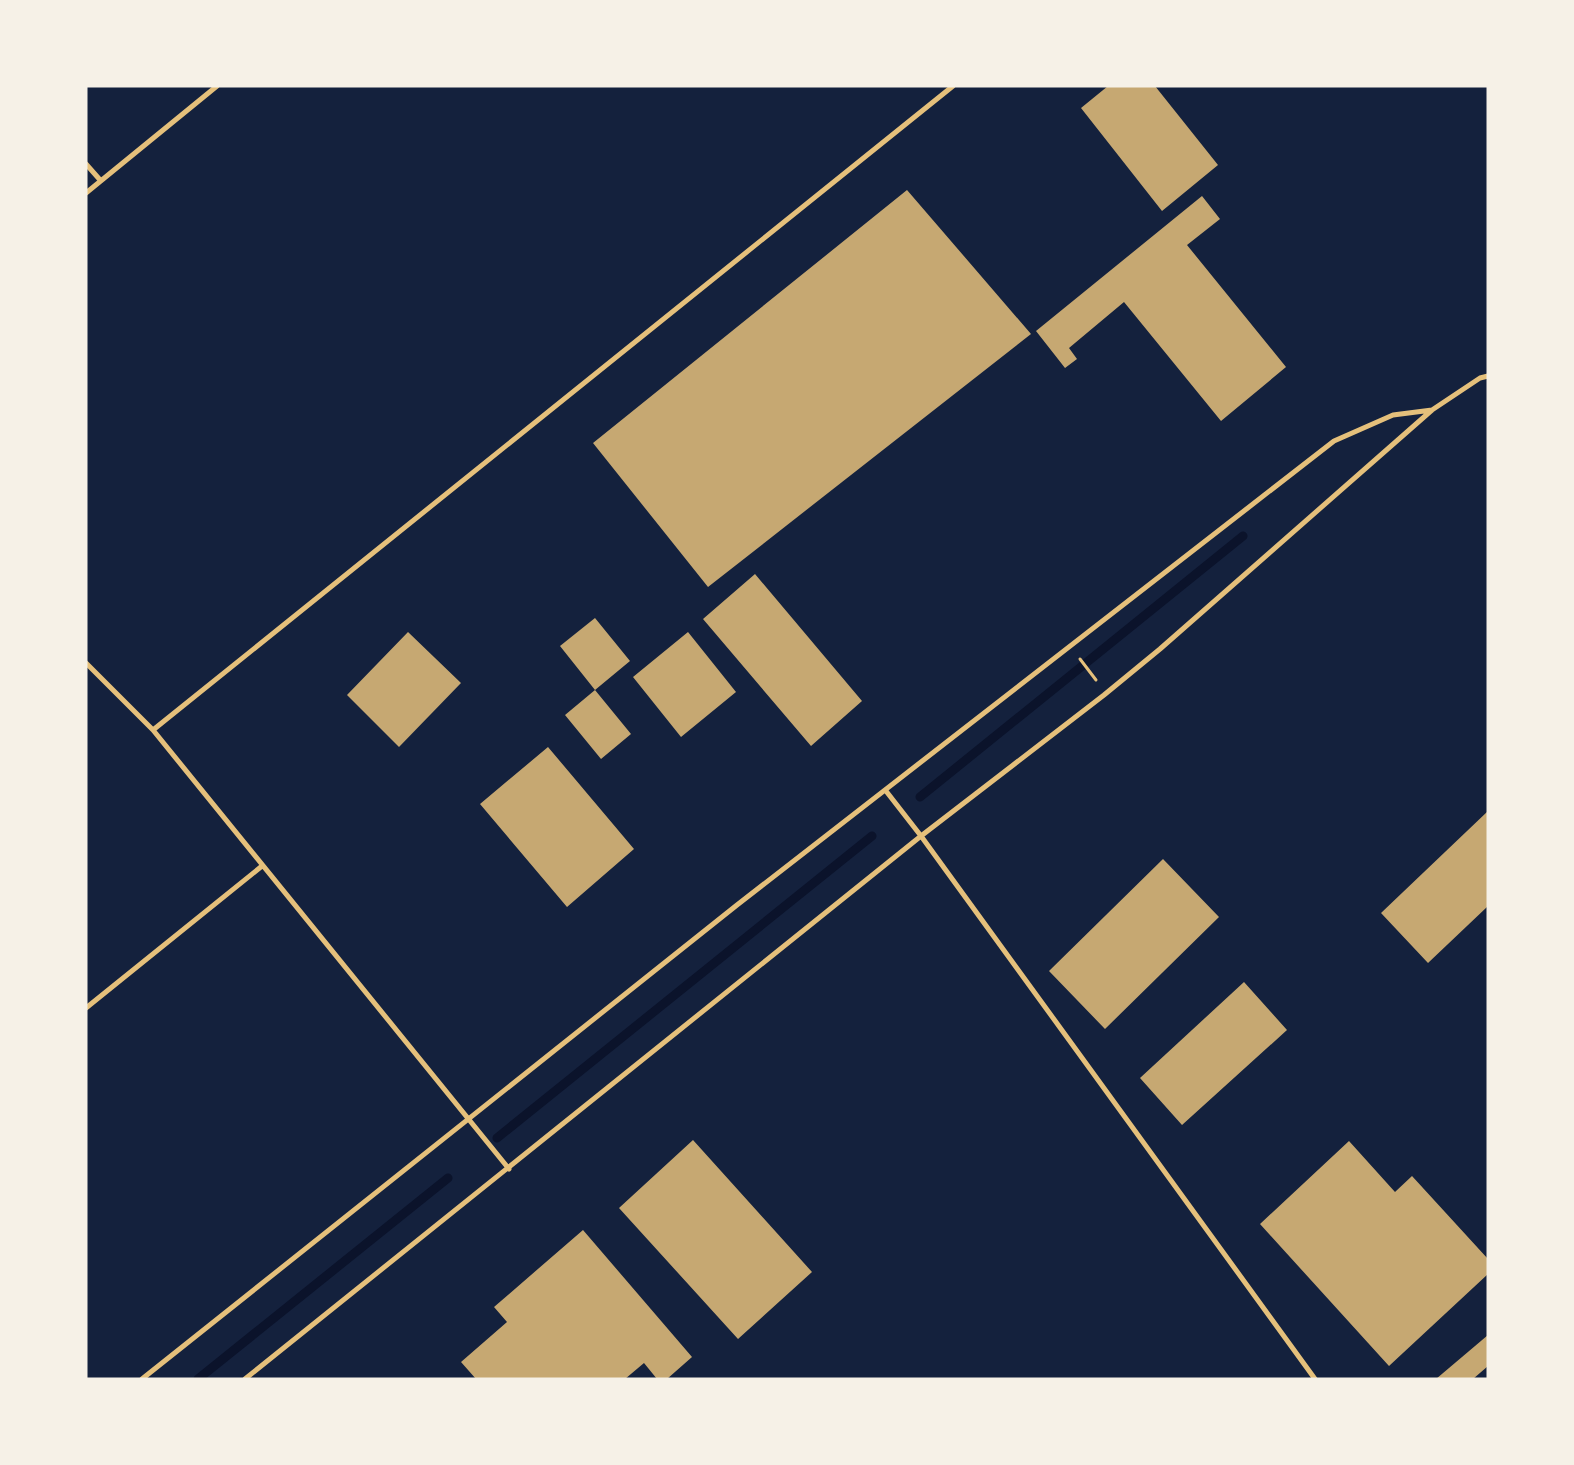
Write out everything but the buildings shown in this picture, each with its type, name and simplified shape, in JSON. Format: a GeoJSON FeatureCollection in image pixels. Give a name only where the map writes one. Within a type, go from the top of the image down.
{"type":"FeatureCollection","features":[{"type":"Feature","properties":{"kind":"street"},"geometry":{"type":"LineString","coordinates":[[86,193],[217,86]]}},
{"type":"Feature","properties":{"kind":"street"},"geometry":{"type":"LineString","coordinates":[[153,730],[953,86]]}},
{"type":"Feature","properties":{"kind":"street"},"geometry":{"type":"LineString","coordinates":[[86,164],[101,181]]}},
{"type":"Feature","properties":{"kind":"street"},"geometry":{"type":"LineString","coordinates":[[245,1379],[509,1169],[921,836],[1104,695],[1160,649],[1432,410],[1480,378],[1488,376]]}},
{"type":"Feature","properties":{"kind":"street"},"geometry":{"type":"LineString","coordinates":[[142,1379],[467,1118],[1334,441],[1393,415],[1432,410]]}},
{"type":"Feature","properties":{"kind":"street"},"geometry":{"type":"LineString","coordinates":[[86,664],[153,730],[509,1169]]}},
{"type":"Feature","properties":{"kind":"street"},"geometry":{"type":"LineString","coordinates":[[886,791],[921,836],[1315,1379]]}},
{"type":"Feature","properties":{"kind":"street"},"geometry":{"type":"LineString","coordinates":[[86,1008],[262,866]]}},
{"type":"Feature","properties":{"kind":"path"},"geometry":{"type":"LineString","coordinates":[[1078,657],[1090,670]]}},
{"type":"Feature","properties":{"kind":"waterway"},"geometry":{"type":"LineString","coordinates":[[920,797],[1243,536]]}},
{"type":"Feature","properties":{"kind":"waterway"},"geometry":{"type":"LineString","coordinates":[[497,1138],[872,836]]}},
{"type":"Feature","properties":{"kind":"waterway"},"geometry":{"type":"LineString","coordinates":[[198,1379],[448,1178]]}}]}
